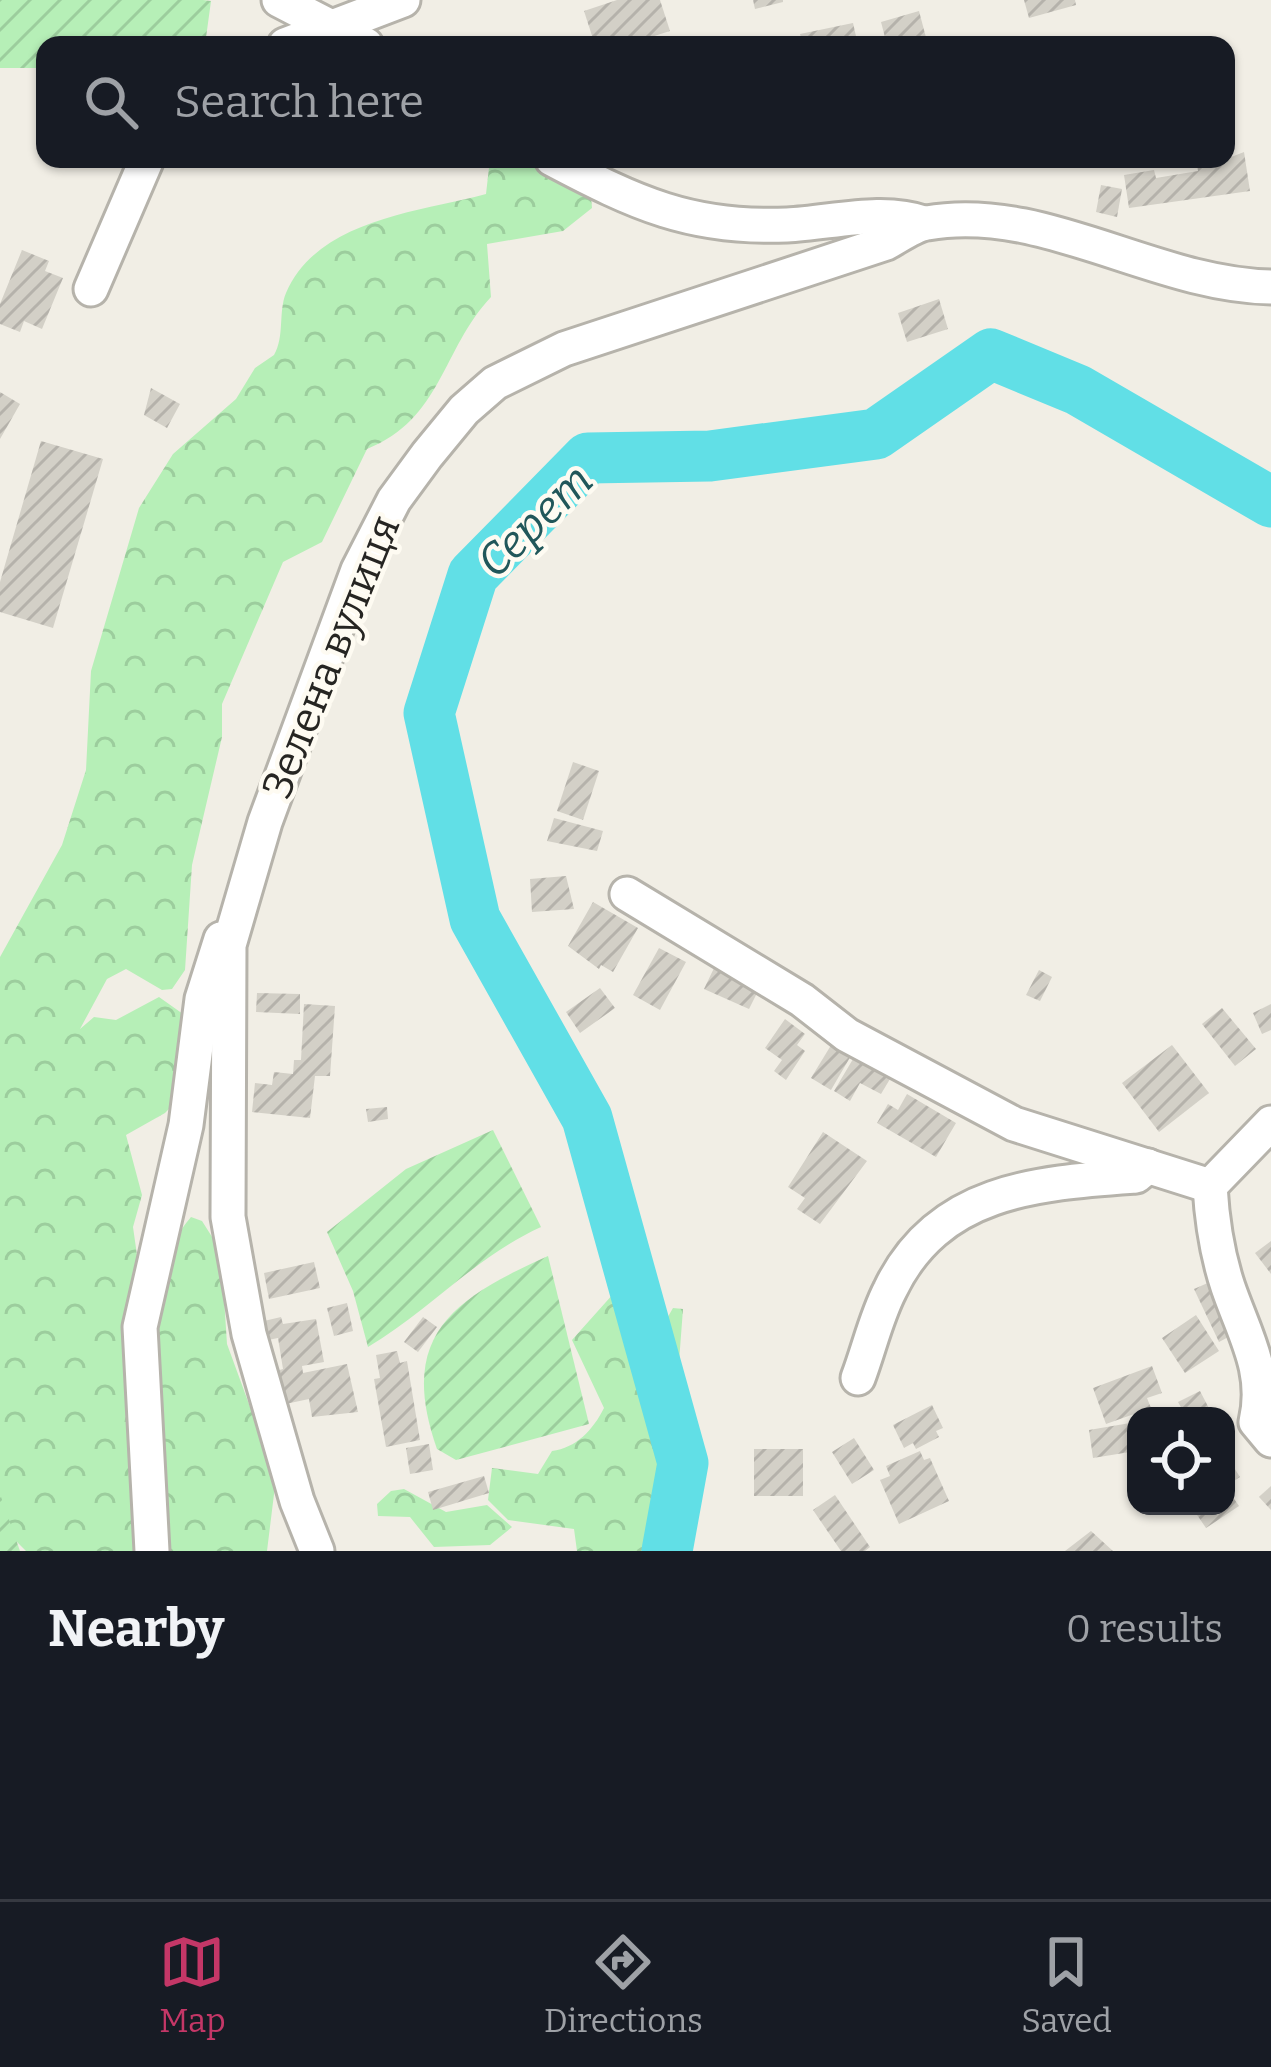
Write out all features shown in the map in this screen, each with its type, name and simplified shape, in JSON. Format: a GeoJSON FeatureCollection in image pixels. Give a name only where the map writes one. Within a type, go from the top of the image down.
{"type":"FeatureCollection","features":[{"type":"Feature","properties":{"kind":"street"},"geometry":{"type":"LineString","coordinates":[[279,0],[349,36]]}},
{"type":"Feature","properties":{"kind":"street"},"geometry":{"type":"LineString","coordinates":[[307,36],[403,0]]}},
{"type":"Feature","properties":{"kind":"street"},"geometry":{"type":"LineString","coordinates":[[91,289],[144,168]]}},
{"type":"Feature","properties":{"kind":"street"},"geometry":{"type":"LineString","coordinates":[[569,168],[636,203],[700,223],[784,225],[904,216],[924,223]]}},
{"type":"Feature","properties":{"kind":"street","name":"Зелена вулиця"},"geometry":{"type":"LineString","coordinates":[[317,1551],[297,1502],[249,1334],[228,1216],[229,944],[241,898],[358,571],[394,500],[464,410],[530,362],[886,243],[924,223],[977,220],[1069,236],[1173,275],[1271,287]]}},
{"type":"Feature","properties":{"kind":"street"},"geometry":{"type":"LineString","coordinates":[[627,894],[802,1000],[847,1035],[1013,1124],[1210,1186]]}},
{"type":"Feature","properties":{"kind":"street"},"geometry":{"type":"LineString","coordinates":[[152,1551],[140,1327],[186,1125],[209,964],[241,898]]}},
{"type":"Feature","properties":{"kind":"street"},"geometry":{"type":"LineString","coordinates":[[1210,1186],[1271,1123]]}},
{"type":"Feature","properties":{"kind":"street"},"geometry":{"type":"LineString","coordinates":[[858,1378],[890,1289],[923,1239],[964,1210],[1019,1186],[1136,1176],[1148,1166]]}},
{"type":"Feature","properties":{"kind":"street"},"geometry":{"type":"LineString","coordinates":[[1210,1186],[1218,1247],[1257,1359],[1261,1399],[1256,1422],[1271,1440]]}},
{"type":"Feature","properties":{"kind":"green space"},"geometry":{"type":"Polygon","coordinates":[[[0,0],[211,1],[206,36],[36,36],[36,68],[0,68],[0,0]]]}},
{"type":"Feature","properties":{"kind":"green space"},"geometry":{"type":"Polygon","coordinates":[[[489,168],[570,168],[591,197],[592,208],[563,231],[487,244],[491,297],[439,381],[411,420],[367,449],[322,542],[283,562],[222,704],[222,737],[192,865],[185,970],[172,989],[162,990],[126,969],[107,979],[80,1029],[94,1017],[116,1020],[159,997],[183,1014],[189,1035],[187,1090],[165,1113],[126,1135],[142,1195],[133,1227],[141,1283],[143,1551],[26,1551],[0,1525],[0,957],[62,845],[86,770],[91,671],[139,508],[173,454],[236,399],[255,368],[274,355],[286,293],[321,249],[372,223],[486,194],[489,168]]]}},
{"type":"Feature","properties":{"kind":"green space"},"geometry":{"type":"Polygon","coordinates":[[[493,1130],[541,1227],[495,1253],[368,1347],[353,1291],[327,1232],[406,1169],[493,1130]]]}},
{"type":"Feature","properties":{"kind":"green space"},"geometry":{"type":"Polygon","coordinates":[[[191,1217],[202,1221],[221,1251],[227,1344],[276,1478],[267,1551],[151,1551],[144,1423],[147,1332],[170,1250],[191,1217]]]}},
{"type":"Feature","properties":{"kind":"green space"},"geometry":{"type":"Polygon","coordinates":[[[548,1256],[589,1424],[456,1460],[437,1449],[426,1410],[424,1377],[429,1349],[461,1306],[485,1288],[548,1256]]]}},
{"type":"Feature","properties":{"kind":"green space"},"geometry":{"type":"Polygon","coordinates":[[[614,1293],[627,1297],[654,1366],[664,1422],[660,1480],[647,1551],[577,1551],[574,1529],[508,1520],[488,1500],[492,1468],[538,1474],[552,1451],[576,1442],[595,1424],[604,1408],[572,1340],[614,1293]]]}},
{"type":"Feature","properties":{"kind":"green space"},"geometry":{"type":"Polygon","coordinates":[[[673,1308],[683,1309],[679,1362],[698,1456],[691,1551],[658,1551],[677,1455],[658,1334],[673,1308]]]}},
{"type":"Feature","properties":{"kind":"green space"},"geometry":{"type":"Polygon","coordinates":[[[404,1489],[446,1512],[487,1505],[512,1527],[490,1545],[434,1547],[410,1517],[378,1516],[377,1504],[391,1491],[404,1489]]]}},
{"type":"Feature","properties":{"kind":"green space"},"geometry":{"type":"Polygon","coordinates":[[[0,1494],[20,1551],[0,1551],[0,1494]]]}},
{"type":"Feature","properties":{"kind":"building"},"geometry":{"type":"Polygon","coordinates":[[[617,0],[660,0],[670,31],[654,36],[592,36],[584,11],[617,0]]]}},
{"type":"Feature","properties":{"kind":"building"},"geometry":{"type":"Polygon","coordinates":[[[753,0],[783,0],[783,2],[755,9],[753,0]]]}},
{"type":"Feature","properties":{"kind":"building"},"geometry":{"type":"Polygon","coordinates":[[[1024,0],[1075,0],[1076,5],[1029,18],[1024,0]]]}},
{"type":"Feature","properties":{"kind":"building"},"geometry":{"type":"Polygon","coordinates":[[[919,11],[926,36],[885,36],[881,22],[919,11]]]}},
{"type":"Feature","properties":{"kind":"building"},"geometry":{"type":"Polygon","coordinates":[[[853,23],[856,36],[801,36],[853,23]]]}},
{"type":"Feature","properties":{"kind":"building"},"geometry":{"type":"Polygon","coordinates":[[[1244,152],[1250,191],[1129,208],[1124,175],[1154,170],[1156,178],[1198,168],[1235,168],[1235,156],[1244,152]]]}},
{"type":"Feature","properties":{"kind":"building"},"geometry":{"type":"Polygon","coordinates":[[[1101,185],[1122,189],[1117,217],[1096,212],[1101,185]]]}},
{"type":"Feature","properties":{"kind":"building"},"geometry":{"type":"Polygon","coordinates":[[[22,250],[49,261],[45,271],[63,278],[42,329],[24,321],[20,332],[0,324],[0,304],[22,250]]]}},
{"type":"Feature","properties":{"kind":"building"},"geometry":{"type":"Polygon","coordinates":[[[939,299],[948,329],[907,342],[898,313],[939,299]]]}},
{"type":"Feature","properties":{"kind":"building"},"geometry":{"type":"Polygon","coordinates":[[[151,388],[180,404],[167,428],[144,415],[151,388]]]}},
{"type":"Feature","properties":{"kind":"building"},"geometry":{"type":"Polygon","coordinates":[[[0,392],[20,404],[0,439],[0,392]]]}},
{"type":"Feature","properties":{"kind":"building"},"geometry":{"type":"Polygon","coordinates":[[[41,441],[103,459],[53,628],[0,612],[0,582],[41,441]]]}},
{"type":"Feature","properties":{"kind":"building"},"geometry":{"type":"Polygon","coordinates":[[[573,762],[599,771],[583,820],[557,811],[573,762]]]}},
{"type":"Feature","properties":{"kind":"building"},"geometry":{"type":"Polygon","coordinates":[[[554,818],[603,831],[597,851],[547,841],[554,818]]]}},
{"type":"Feature","properties":{"kind":"building"},"geometry":{"type":"Polygon","coordinates":[[[566,876],[574,909],[532,912],[530,879],[566,876]]]}},
{"type":"Feature","properties":{"kind":"building"},"geometry":{"type":"Polygon","coordinates":[[[593,902],[638,928],[613,972],[601,965],[599,969],[568,946],[593,902]]]}},
{"type":"Feature","properties":{"kind":"building"},"geometry":{"type":"Polygon","coordinates":[[[659,948],[686,962],[660,1010],[633,995],[659,948]]]}},
{"type":"Feature","properties":{"kind":"building"},"geometry":{"type":"Polygon","coordinates":[[[715,966],[760,987],[749,1009],[704,989],[715,966]]]}},
{"type":"Feature","properties":{"kind":"building"},"geometry":{"type":"Polygon","coordinates":[[[1039,970],[1052,977],[1040,1001],[1026,995],[1039,970]]]}},
{"type":"Feature","properties":{"kind":"building"},"geometry":{"type":"Polygon","coordinates":[[[600,988],[615,1008],[580,1033],[566,1012],[600,988]]]}},
{"type":"Feature","properties":{"kind":"building"},"geometry":{"type":"Polygon","coordinates":[[[257,993],[300,994],[300,1014],[256,1012],[257,993]]]}},
{"type":"Feature","properties":{"kind":"building"},"geometry":{"type":"Polygon","coordinates":[[[304,1004],[335,1006],[330,1076],[315,1076],[310,1118],[252,1112],[255,1083],[272,1085],[274,1072],[293,1074],[294,1060],[301,1060],[304,1004]]]}},
{"type":"Feature","properties":{"kind":"building"},"geometry":{"type":"Polygon","coordinates":[[[1271,1004],[1271,1030],[1262,1034],[1253,1013],[1271,1004]]]}},
{"type":"Feature","properties":{"kind":"building"},"geometry":{"type":"Polygon","coordinates":[[[1222,1008],[1256,1049],[1235,1066],[1202,1024],[1222,1008]]]}},
{"type":"Feature","properties":{"kind":"building"},"geometry":{"type":"Polygon","coordinates":[[[785,1019],[805,1034],[797,1045],[805,1051],[786,1080],[774,1071],[782,1060],[765,1048],[785,1019]]]}},
{"type":"Feature","properties":{"kind":"building"},"geometry":{"type":"Polygon","coordinates":[[[833,1042],[852,1054],[831,1090],[811,1078],[833,1042]]]}},
{"type":"Feature","properties":{"kind":"building"},"geometry":{"type":"Polygon","coordinates":[[[1172,1045],[1209,1093],[1159,1132],[1122,1083],[1172,1045]]]}},
{"type":"Feature","properties":{"kind":"building"},"geometry":{"type":"Polygon","coordinates":[[[856,1054],[890,1079],[881,1094],[860,1083],[850,1101],[834,1091],[856,1054]]]}},
{"type":"Feature","properties":{"kind":"building"},"geometry":{"type":"Polygon","coordinates":[[[907,1094],[956,1123],[936,1157],[877,1123],[888,1104],[898,1110],[907,1094]]]}},
{"type":"Feature","properties":{"kind":"building"},"geometry":{"type":"Polygon","coordinates":[[[387,1107],[388,1119],[368,1122],[366,1109],[387,1107]]]}},
{"type":"Feature","properties":{"kind":"building"},"geometry":{"type":"Polygon","coordinates":[[[823,1132],[867,1161],[820,1224],[797,1209],[805,1198],[788,1187],[823,1132]]]}},
{"type":"Feature","properties":{"kind":"building"},"geometry":{"type":"Polygon","coordinates":[[[1271,1241],[1271,1274],[1255,1253],[1271,1241]]]}},
{"type":"Feature","properties":{"kind":"building"},"geometry":{"type":"Polygon","coordinates":[[[314,1262],[320,1288],[269,1299],[264,1273],[314,1262]]]}},
{"type":"Feature","properties":{"kind":"building"},"geometry":{"type":"Polygon","coordinates":[[[1210,1282],[1234,1334],[1219,1342],[1194,1289],[1210,1282]]]}},
{"type":"Feature","properties":{"kind":"building"},"geometry":{"type":"Polygon","coordinates":[[[347,1303],[353,1331],[334,1336],[327,1308],[347,1303]]]}},
{"type":"Feature","properties":{"kind":"building"},"geometry":{"type":"Polygon","coordinates":[[[1196,1315],[1219,1351],[1185,1373],[1162,1338],[1196,1315]]]}},
{"type":"Feature","properties":{"kind":"building"},"geometry":{"type":"Polygon","coordinates":[[[281,1317],[283,1324],[316,1319],[324,1362],[302,1366],[303,1373],[347,1364],[358,1412],[312,1417],[309,1399],[276,1406],[269,1373],[283,1369],[278,1338],[268,1340],[264,1321],[281,1317]]]}},
{"type":"Feature","properties":{"kind":"building"},"geometry":{"type":"Polygon","coordinates":[[[423,1317],[437,1327],[418,1352],[404,1342],[423,1317]]]}},
{"type":"Feature","properties":{"kind":"building"},"geometry":{"type":"Polygon","coordinates":[[[397,1351],[400,1363],[407,1361],[420,1440],[386,1447],[374,1379],[380,1378],[376,1355],[397,1351]]]}},
{"type":"Feature","properties":{"kind":"building"},"geometry":{"type":"Polygon","coordinates":[[[1152,1366],[1162,1393],[1147,1398],[1151,1407],[1127,1407],[1127,1417],[1106,1424],[1093,1388],[1152,1366]]]}},
{"type":"Feature","properties":{"kind":"building"},"geometry":{"type":"Polygon","coordinates":[[[1200,1391],[1208,1407],[1181,1407],[1178,1402],[1200,1391]]]}},
{"type":"Feature","properties":{"kind":"building"},"geometry":{"type":"Polygon","coordinates":[[[932,1405],[943,1428],[936,1431],[939,1437],[916,1449],[913,1443],[904,1448],[893,1425],[932,1405]]]}},
{"type":"Feature","properties":{"kind":"building"},"geometry":{"type":"Polygon","coordinates":[[[1127,1424],[1127,1452],[1093,1458],[1089,1430],[1127,1424]]]}},
{"type":"Feature","properties":{"kind":"building"},"geometry":{"type":"Polygon","coordinates":[[[854,1438],[874,1470],[852,1484],[832,1452],[854,1438]]]}},
{"type":"Feature","properties":{"kind":"building"},"geometry":{"type":"Polygon","coordinates":[[[429,1444],[433,1470],[410,1474],[406,1448],[429,1444]]]}},
{"type":"Feature","properties":{"kind":"building"},"geometry":{"type":"Polygon","coordinates":[[[754,1449],[803,1449],[803,1496],[754,1496],[754,1449]]]}},
{"type":"Feature","properties":{"kind":"building"},"geometry":{"type":"Polygon","coordinates":[[[920,1451],[924,1460],[930,1458],[949,1501],[899,1524],[880,1480],[890,1476],[886,1466],[920,1451]]]}},
{"type":"Feature","properties":{"kind":"building"},"geometry":{"type":"Polygon","coordinates":[[[484,1476],[489,1493],[433,1510],[428,1492],[484,1476]]]}},
{"type":"Feature","properties":{"kind":"building"},"geometry":{"type":"Polygon","coordinates":[[[1271,1486],[1271,1510],[1259,1497],[1271,1486]]]}},
{"type":"Feature","properties":{"kind":"building"},"geometry":{"type":"Polygon","coordinates":[[[835,1495],[870,1547],[865,1551],[841,1551],[813,1510],[835,1495]]]}},
{"type":"Feature","properties":{"kind":"building"},"geometry":{"type":"Polygon","coordinates":[[[1197,1515],[1226,1515],[1206,1528],[1197,1515]]]}},
{"type":"Feature","properties":{"kind":"building"},"geometry":{"type":"Polygon","coordinates":[[[1091,1531],[1113,1551],[1065,1551],[1091,1531]]]}},
{"type":"Feature","properties":{"kind":"waterway","name":"Серет"},"geometry":{"type":"LineString","coordinates":[[667,1551],[683,1463],[587,1118],[475,919],[429,713],[473,575],[588,458],[710,456],[876,434],[991,354],[1078,390],[1271,502]]}}]}
